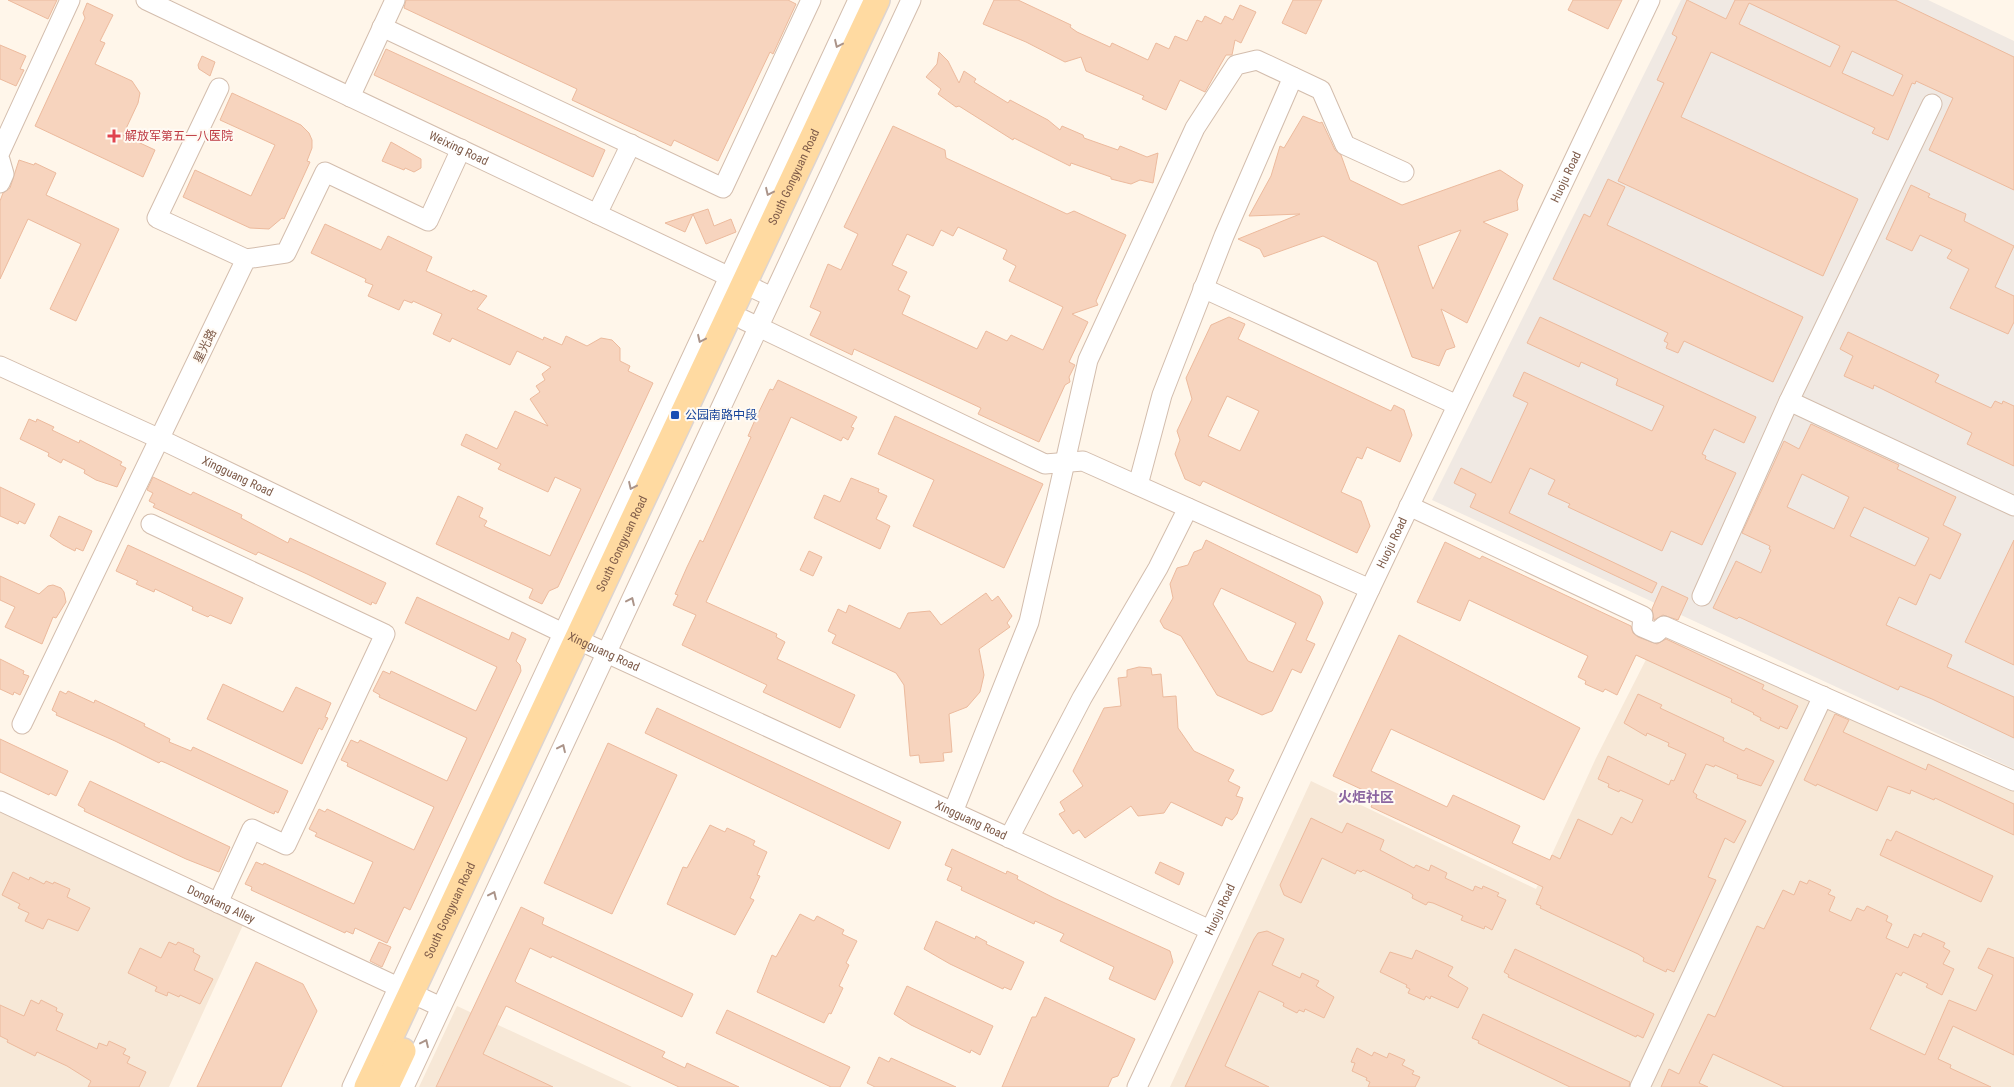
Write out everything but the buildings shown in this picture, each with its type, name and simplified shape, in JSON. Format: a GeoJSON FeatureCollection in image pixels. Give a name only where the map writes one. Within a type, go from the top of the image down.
{"type":"FeatureCollection","features":[{"type":"Feature","properties":{"kind":"main road","name":"South Gongyuan Road"},"geometry":{"type":"LineString","coordinates":[[584,643],[751,324],[751,287],[877,0]]}},
{"type":"Feature","properties":{"kind":"main road","name":"South Gongyuan Road"},"geometry":{"type":"LineString","coordinates":[[386,1087],[419,997],[751,287],[892,0]]}},
{"type":"Feature","properties":{"kind":"main road","name":"South Gongyuan Road"},"geometry":{"type":"LineString","coordinates":[[367,1087],[419,997]]}},
{"type":"Feature","properties":{"kind":"street"},"geometry":{"type":"LineString","coordinates":[[0,152],[70,0]]}},
{"type":"Feature","properties":{"kind":"street","name":"Weixing Road"},"geometry":{"type":"LineString","coordinates":[[146,0],[168,5],[350,97],[751,287]]}},
{"type":"Feature","properties":{"kind":"street"},"geometry":{"type":"LineString","coordinates":[[350,97],[395,0]]}},
{"type":"Feature","properties":{"kind":"street"},"geometry":{"type":"LineString","coordinates":[[382,28],[723,188],[811,0]]}},
{"type":"Feature","properties":{"kind":"street"},"geometry":{"type":"LineString","coordinates":[[751,287],[858,0]]}},
{"type":"Feature","properties":{"kind":"street"},"geometry":{"type":"LineString","coordinates":[[751,287],[911,0]]}},
{"type":"Feature","properties":{"kind":"street","name":"Huoju Road"},"geometry":{"type":"LineString","coordinates":[[1137,1087],[1409,506],[1650,0]]}},
{"type":"Feature","properties":{"kind":"street"},"geometry":{"type":"LineString","coordinates":[[953,812],[1029,622],[1088,360],[1195,128],[1236,65],[1258,60],[1321,90],[1345,145],[1404,172]]}},
{"type":"Feature","properties":{"kind":"street"},"geometry":{"type":"LineString","coordinates":[[1138,486],[1162,395],[1224,236],[1293,77]]}},
{"type":"Feature","properties":{"kind":"street"},"geometry":{"type":"LineString","coordinates":[[219,88],[157,218],[246,259],[286,253],[325,172],[428,221],[461,149]]}},
{"type":"Feature","properties":{"kind":"street"},"geometry":{"type":"LineString","coordinates":[[1702,596],[1789,401],[1932,104]]}},
{"type":"Feature","properties":{"kind":"street"},"geometry":{"type":"LineString","coordinates":[[597,214],[630,144]]}},
{"type":"Feature","properties":{"kind":"street"},"geometry":{"type":"LineString","coordinates":[[0,160],[4,174],[0,183]]}},
{"type":"Feature","properties":{"kind":"street","name":"星光路"},"geometry":{"type":"LineString","coordinates":[[22,724],[246,259]]}},
{"type":"Feature","properties":{"kind":"street"},"geometry":{"type":"LineString","coordinates":[[1203,288],[1457,405]]}},
{"type":"Feature","properties":{"kind":"street"},"geometry":{"type":"LineString","coordinates":[[751,324],[1045,464],[1083,461],[1370,589]]}},
{"type":"Feature","properties":{"kind":"street","name":"Xingguang Road"},"geometry":{"type":"LineString","coordinates":[[0,366],[160,439],[584,643],[1210,930]]}},
{"type":"Feature","properties":{"kind":"street"},"geometry":{"type":"LineString","coordinates":[[1789,401],[2014,506]]}},
{"type":"Feature","properties":{"kind":"street"},"geometry":{"type":"LineString","coordinates":[[1409,506],[1643,616],[1642,627],[1656,634],[1664,626],[2014,781]]}},
{"type":"Feature","properties":{"kind":"street"},"geometry":{"type":"LineString","coordinates":[[1009,838],[1082,698],[1158,568],[1188,508]]}},
{"type":"Feature","properties":{"kind":"street"},"geometry":{"type":"LineString","coordinates":[[151,524],[385,634],[286,845],[252,829],[218,903]]}},
{"type":"Feature","properties":{"kind":"street"},"geometry":{"type":"LineString","coordinates":[[352,1087],[419,997],[584,643]]}},
{"type":"Feature","properties":{"kind":"street"},"geometry":{"type":"LineString","coordinates":[[1640,1087],[1822,696]]}},
{"type":"Feature","properties":{"kind":"street","name":"Dongkang Alley"},"geometry":{"type":"LineString","coordinates":[[0,801],[419,997]]}},
{"type":"Feature","properties":{"kind":"street"},"geometry":{"type":"LineString","coordinates":[[404,1087],[419,997]]}},
{"type":"Feature","properties":{"kind":"shaded area"},"geometry":{"type":"Polygon","coordinates":[[[1681,0],[1928,0],[2014,41],[2014,769],[1432,500],[1681,0]]]}},
{"type":"Feature","properties":{"kind":"shaded area"},"geometry":{"type":"Polygon","coordinates":[[[1661,630],[2014,787],[2014,1087],[1170,1087],[1311,781],[1536,889],[1596,758],[1661,630]]]}},
{"type":"Feature","properties":{"kind":"shaded area"},"geometry":{"type":"Polygon","coordinates":[[[0,812],[243,925],[169,1087],[0,1087],[0,812]]]}},
{"type":"Feature","properties":{"kind":"shaded area"},"geometry":{"type":"Polygon","coordinates":[[[457,1006],[632,1087],[419,1087],[457,1006]]]}},
{"type":"Feature","properties":{"kind":"place","name":"解放军第五一八医院"},"geometry":{"type":"Point","coordinates":[114,136]}},
{"type":"Feature","properties":{"kind":"place","name":"公园南路中段"},"geometry":{"type":"Point","coordinates":[675,415]}},
{"type":"Feature","properties":{"kind":"district","name":"火炬社区"},"geometry":{"type":"Point","coordinates":[1366,797]}}]}
